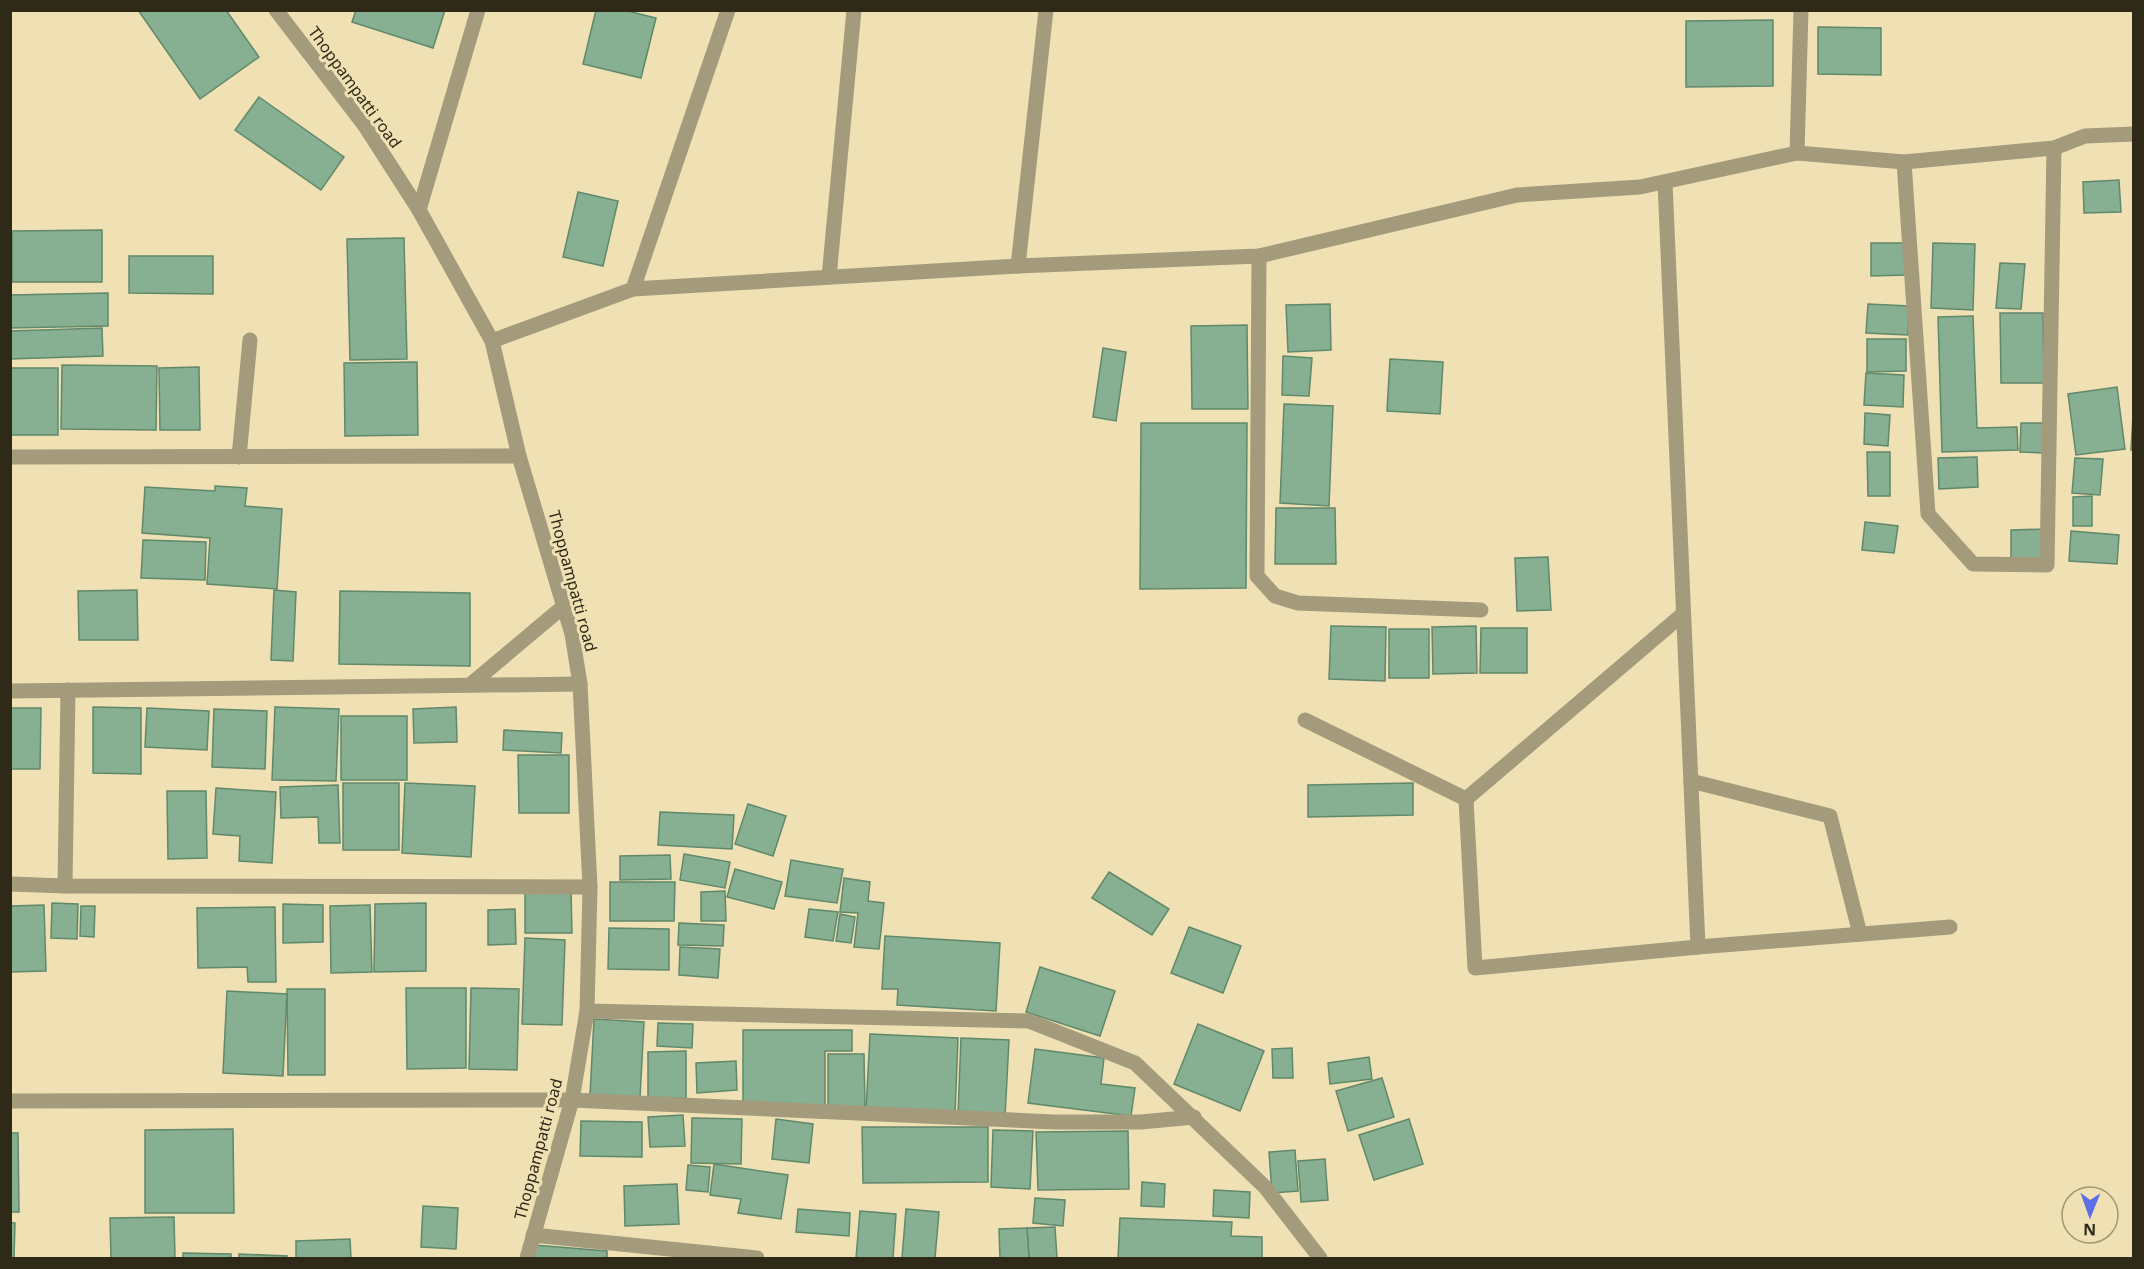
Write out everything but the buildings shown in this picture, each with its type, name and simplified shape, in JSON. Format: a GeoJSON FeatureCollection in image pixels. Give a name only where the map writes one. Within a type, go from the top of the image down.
{"type":"FeatureCollection","features":[{"type":"Feature","properties":{"kind":"street","name":"Thoppampatti road"},"geometry":{"type":"LineString","coordinates":[[276,10],[365,126],[418,210],[492,341],[519,456],[572,634],[580,684],[590,886],[587,1011],[572,1100],[527,1258]]}},
{"type":"Feature","properties":{"kind":"street"},"geometry":{"type":"LineString","coordinates":[[418,210],[478,10]]}},
{"type":"Feature","properties":{"kind":"street"},"geometry":{"type":"LineString","coordinates":[[633,289],[728,10]]}},
{"type":"Feature","properties":{"kind":"street"},"geometry":{"type":"LineString","coordinates":[[829,277],[854,10]]}},
{"type":"Feature","properties":{"kind":"street"},"geometry":{"type":"LineString","coordinates":[[1018,266],[1046,10]]}},
{"type":"Feature","properties":{"kind":"street"},"geometry":{"type":"LineString","coordinates":[[1797,153],[1801,10]]}},
{"type":"Feature","properties":{"kind":"street"},"geometry":{"type":"LineString","coordinates":[[492,341],[633,289],[1018,266],[1259,256],[1517,195],[1640,187],[1797,153],[1904,162],[2054,148],[2085,136],[2133,134]]}},
{"type":"Feature","properties":{"kind":"street"},"geometry":{"type":"LineString","coordinates":[[1904,162],[1928,514],[1973,564],[2047,565],[2054,148]]}},
{"type":"Feature","properties":{"kind":"street"},"geometry":{"type":"LineString","coordinates":[[1665,182],[1698,947]]}},
{"type":"Feature","properties":{"kind":"street"},"geometry":{"type":"LineString","coordinates":[[1259,256],[1257,576],[1275,596],[1298,603],[1481,610]]}},
{"type":"Feature","properties":{"kind":"street"},"geometry":{"type":"LineString","coordinates":[[239,457],[250,340]]}},
{"type":"Feature","properties":{"kind":"street"},"geometry":{"type":"LineString","coordinates":[[10,457],[519,456]]}},
{"type":"Feature","properties":{"kind":"street"},"geometry":{"type":"LineString","coordinates":[[470,685],[564,606]]}},
{"type":"Feature","properties":{"kind":"street"},"geometry":{"type":"LineString","coordinates":[[1466,799],[1683,614]]}},
{"type":"Feature","properties":{"kind":"street"},"geometry":{"type":"LineString","coordinates":[[10,691],[580,684]]}},
{"type":"Feature","properties":{"kind":"street"},"geometry":{"type":"LineString","coordinates":[[65,886],[68,690]]}},
{"type":"Feature","properties":{"kind":"street"},"geometry":{"type":"LineString","coordinates":[[1305,720],[1466,799]]}},
{"type":"Feature","properties":{"kind":"street"},"geometry":{"type":"LineString","coordinates":[[1690,781],[1830,816],[1860,934]]}},
{"type":"Feature","properties":{"kind":"street"},"geometry":{"type":"LineString","coordinates":[[1466,799],[1475,968],[1950,927]]}},
{"type":"Feature","properties":{"kind":"street"},"geometry":{"type":"LineString","coordinates":[[10,884],[65,886],[590,886]]}},
{"type":"Feature","properties":{"kind":"street"},"geometry":{"type":"LineString","coordinates":[[587,1011],[1029,1021],[1135,1063],[1265,1186],[1320,1258]]}},
{"type":"Feature","properties":{"kind":"street"},"geometry":{"type":"LineString","coordinates":[[10,1101],[572,1100],[1054,1122],[1141,1122],[1194,1117]]}},
{"type":"Feature","properties":{"kind":"street"},"geometry":{"type":"LineString","coordinates":[[533,1235],[757,1258]]}}]}
